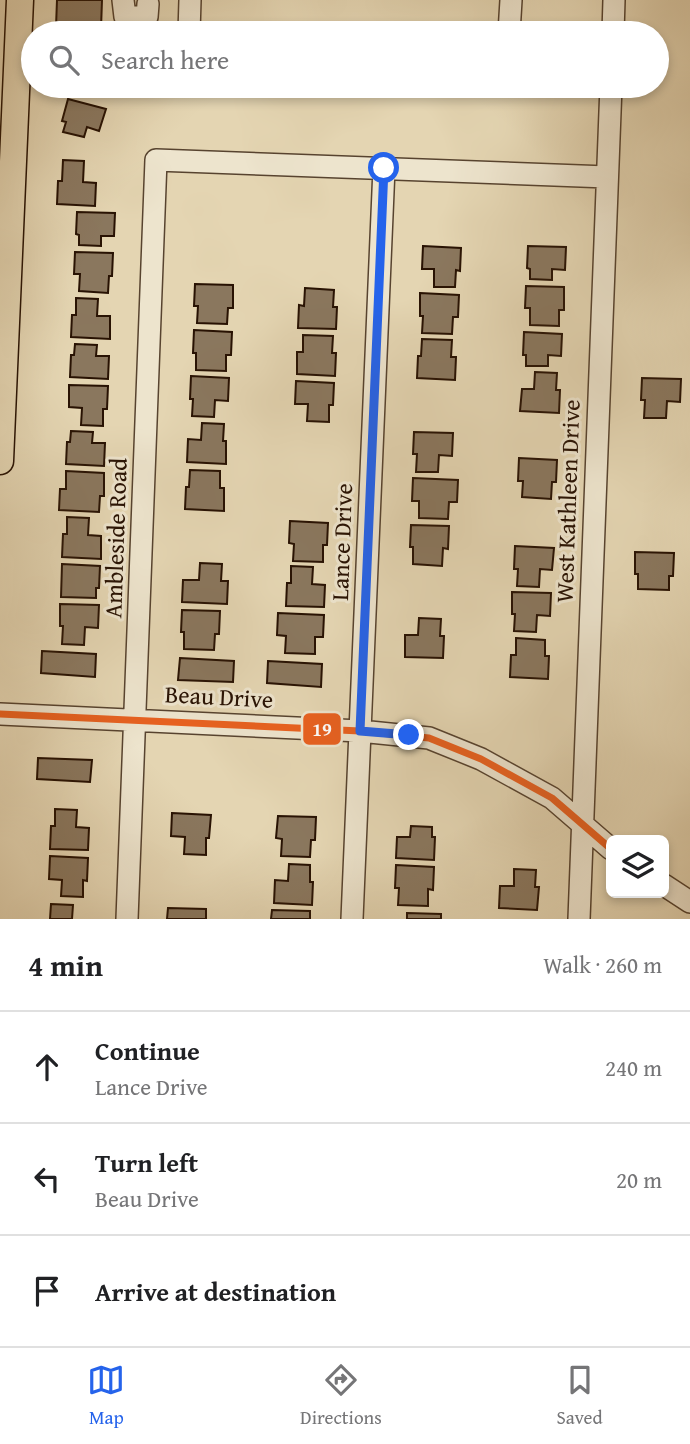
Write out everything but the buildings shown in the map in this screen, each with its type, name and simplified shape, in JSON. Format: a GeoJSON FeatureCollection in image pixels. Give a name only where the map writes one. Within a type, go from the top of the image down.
{"type":"FeatureCollection","features":[{"type":"Feature","properties":{"kind":"main road"},"geometry":{"type":"LineString","coordinates":[[0,461],[7,138],[20,0]]}},
{"type":"Feature","properties":{"kind":"street"},"geometry":{"type":"LineString","coordinates":[[122,0],[125,17],[147,17],[148,4]]}},
{"type":"Feature","properties":{"kind":"street"},"geometry":{"type":"LineString","coordinates":[[189,21],[190,0]]}},
{"type":"Feature","properties":{"kind":"street"},"geometry":{"type":"LineString","coordinates":[[510,21],[511,0]]}},
{"type":"Feature","properties":{"kind":"street"},"geometry":{"type":"LineString","coordinates":[[613,21],[614,0]]}},
{"type":"Feature","properties":{"kind":"street","name":"West Kathleen Drive"},"geometry":{"type":"LineString","coordinates":[[579,919],[610,98]]}},
{"type":"Feature","properties":{"kind":"street","name":"Ambleside Road"},"geometry":{"type":"LineString","coordinates":[[127,919],[156,159],[384,168]]}},
{"type":"Feature","properties":{"kind":"street"},"geometry":{"type":"LineString","coordinates":[[384,168],[607,177]]}},
{"type":"Feature","properties":{"kind":"street","name":"Lance Drive"},"geometry":{"type":"LineString","coordinates":[[352,919],[384,168]]}},
{"type":"Feature","properties":{"kind":"street","name":"Beau Drive"},"geometry":{"type":"LineString","coordinates":[[0,715],[360,731],[429,738],[459,749],[552,798],[606,846]]}},
{"type":"Feature","properties":{"kind":"street"},"geometry":{"type":"LineString","coordinates":[[669,888],[690,902]]}},
{"type":"Feature","properties":{"kind":"transit line","name":"19"},"geometry":{"type":"LineString","coordinates":[[0,714],[360,731],[429,738],[481,759],[552,798],[606,845]]}},
{"type":"Feature","properties":{"kind":"route"},"geometry":{"type":"LineString","coordinates":[[384,168],[360,731],[409,735]]}}]}
